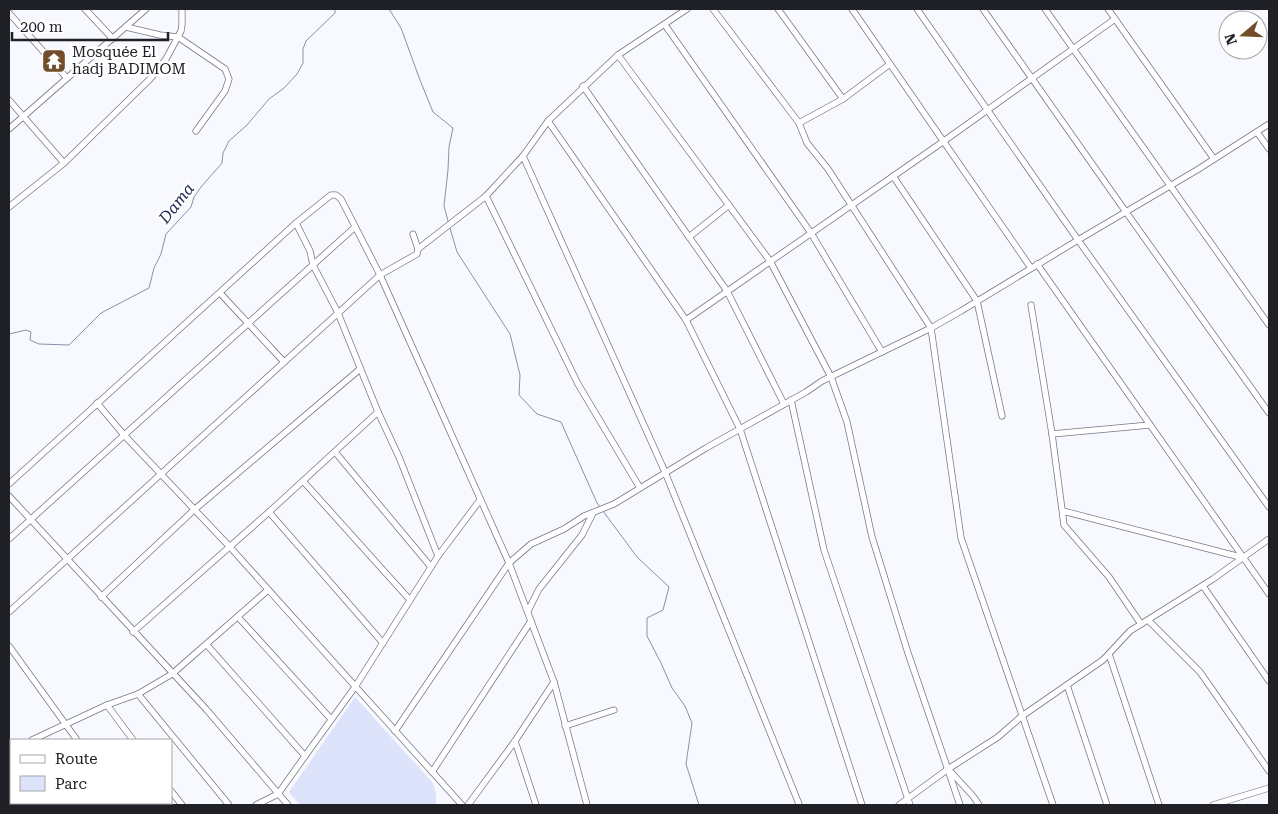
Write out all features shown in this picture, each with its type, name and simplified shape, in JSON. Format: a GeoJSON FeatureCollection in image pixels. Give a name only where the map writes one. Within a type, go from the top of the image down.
{"type":"FeatureCollection","features":[{"type":"Feature","properties":{"kind":"street"},"geometry":{"type":"LineString","coordinates":[[85,9],[112,39]]}},
{"type":"Feature","properties":{"kind":"street"},"geometry":{"type":"LineString","coordinates":[[9,129],[66,77],[146,9]]}},
{"type":"Feature","properties":{"kind":"street"},"geometry":{"type":"LineString","coordinates":[[9,208],[64,163],[150,79],[166,59],[178,37],[182,24],[182,9]]}},
{"type":"Feature","properties":{"kind":"street"},"geometry":{"type":"LineString","coordinates":[[9,612],[380,274],[412,258],[417,254],[418,249],[486,196],[523,156],[548,121],[618,54],[687,9]]}},
{"type":"Feature","properties":{"kind":"street"},"geometry":{"type":"LineString","coordinates":[[713,9],[799,123],[807,143],[828,169],[931,328],[961,538],[1053,805]]}},
{"type":"Feature","properties":{"kind":"street"},"geometry":{"type":"LineString","coordinates":[[778,9],[843,98]]}},
{"type":"Feature","properties":{"kind":"street"},"geometry":{"type":"LineString","coordinates":[[852,9],[944,141],[1150,425],[1269,594]]}},
{"type":"Feature","properties":{"kind":"street"},"geometry":{"type":"LineString","coordinates":[[916,9],[1269,507]]}},
{"type":"Feature","properties":{"kind":"street"},"geometry":{"type":"LineString","coordinates":[[983,9],[1269,413]]}},
{"type":"Feature","properties":{"kind":"street"},"geometry":{"type":"LineString","coordinates":[[1045,9],[1269,325]]}},
{"type":"Feature","properties":{"kind":"street"},"geometry":{"type":"LineString","coordinates":[[1108,9],[1214,160]]}},
{"type":"Feature","properties":{"kind":"street"},"geometry":{"type":"LineString","coordinates":[[9,13],[66,77]]}},
{"type":"Feature","properties":{"kind":"street"},"geometry":{"type":"LineString","coordinates":[[686,320],[944,141],[1115,18]]}},
{"type":"Feature","properties":{"kind":"street"},"geometry":{"type":"LineString","coordinates":[[665,25],[811,233],[882,352]]}},
{"type":"Feature","properties":{"kind":"street"},"geometry":{"type":"LineString","coordinates":[[126,27],[178,37],[225,69],[229,79],[225,90],[196,131]]}},
{"type":"Feature","properties":{"kind":"street"},"geometry":{"type":"LineString","coordinates":[[618,54],[770,261],[831,377],[847,422],[872,537],[908,653],[960,805]]}},
{"type":"Feature","properties":{"kind":"street"},"geometry":{"type":"LineString","coordinates":[[799,123],[843,98],[890,64]]}},
{"type":"Feature","properties":{"kind":"street"},"geometry":{"type":"LineString","coordinates":[[583,86],[727,291],[784,404]]}},
{"type":"Feature","properties":{"kind":"street"},"geometry":{"type":"LineString","coordinates":[[9,100],[64,163]]}},
{"type":"Feature","properties":{"kind":"street"},"geometry":{"type":"LineString","coordinates":[[548,121],[686,320],[740,429],[862,805]]}},
{"type":"Feature","properties":{"kind":"street"},"geometry":{"type":"LineString","coordinates":[[395,731],[509,563],[531,544],[564,529],[584,516],[614,504],[665,472],[831,377],[931,328],[1214,160],[1269,124]]}},
{"type":"Feature","properties":{"kind":"street"},"geometry":{"type":"LineString","coordinates":[[1257,132],[1269,149]]}},
{"type":"Feature","properties":{"kind":"street"},"geometry":{"type":"LineString","coordinates":[[523,156],[665,472],[800,804]]}},
{"type":"Feature","properties":{"kind":"street"},"geometry":{"type":"LineString","coordinates":[[893,176],[977,301],[1002,416]]}},
{"type":"Feature","properties":{"kind":"street"},"geometry":{"type":"LineString","coordinates":[[9,484],[296,223],[331,195],[336,195],[340,199],[380,274],[509,563],[554,682],[587,805]]}},
{"type":"Feature","properties":{"kind":"street"},"geometry":{"type":"LineString","coordinates":[[486,196],[578,384],[640,488]]}},
{"type":"Feature","properties":{"kind":"street"},"geometry":{"type":"LineString","coordinates":[[689,237],[729,205]]}},
{"type":"Feature","properties":{"kind":"street"},"geometry":{"type":"LineString","coordinates":[[296,223],[310,252],[313,265],[338,313],[378,412],[399,457],[438,556]]}},
{"type":"Feature","properties":{"kind":"street"},"geometry":{"type":"LineString","coordinates":[[9,539],[355,227]]}},
{"type":"Feature","properties":{"kind":"street"},"geometry":{"type":"LineString","coordinates":[[413,234],[418,249]]}},
{"type":"Feature","properties":{"kind":"street"},"geometry":{"type":"LineString","coordinates":[[220,293],[284,362]]}},
{"type":"Feature","properties":{"kind":"street"},"geometry":{"type":"LineString","coordinates":[[1031,305],[1052,434],[1064,526],[1109,577],[1141,624]]}},
{"type":"Feature","properties":{"kind":"street"},"geometry":{"type":"LineString","coordinates":[[101,597],[194,510],[360,369]]}},
{"type":"Feature","properties":{"kind":"street"},"geometry":{"type":"LineString","coordinates":[[791,400],[824,550],[910,805]]}},
{"type":"Feature","properties":{"kind":"street"},"geometry":{"type":"LineString","coordinates":[[98,403],[124,434],[229,546],[462,805]]}},
{"type":"Feature","properties":{"kind":"street"},"geometry":{"type":"LineString","coordinates":[[133,632],[269,512],[378,412]]}},
{"type":"Feature","properties":{"kind":"street"},"geometry":{"type":"LineString","coordinates":[[1052,434],[1150,425]]}},
{"type":"Feature","properties":{"kind":"street"},"geometry":{"type":"LineString","coordinates":[[334,452],[432,566]]}},
{"type":"Feature","properties":{"kind":"street"},"geometry":{"type":"LineString","coordinates":[[303,481],[410,600]]}},
{"type":"Feature","properties":{"kind":"street"},"geometry":{"type":"LineString","coordinates":[[9,496],[206,709],[288,805]]}},
{"type":"Feature","properties":{"kind":"street"},"geometry":{"type":"LineString","coordinates":[[256,805],[278,794],[306,756],[355,687],[438,556],[480,500]]}},
{"type":"Feature","properties":{"kind":"street"},"geometry":{"type":"LineString","coordinates":[[1062,511],[1244,558]]}},
{"type":"Feature","properties":{"kind":"street"},"geometry":{"type":"LineString","coordinates":[[269,512],[382,643]]}},
{"type":"Feature","properties":{"kind":"street"},"geometry":{"type":"LineString","coordinates":[[528,611],[539,589],[582,535],[593,513]]}},
{"type":"Feature","properties":{"kind":"street"},"geometry":{"type":"LineString","coordinates":[[899,805],[948,769],[998,737],[1022,716],[1103,660],[1130,631],[1203,586],[1269,539]]}},
{"type":"Feature","properties":{"kind":"street"},"geometry":{"type":"LineString","coordinates":[[1203,586],[1269,681]]}},
{"type":"Feature","properties":{"kind":"street"},"geometry":{"type":"LineString","coordinates":[[34,739],[107,705],[138,694],[172,674],[268,590]]}},
{"type":"Feature","properties":{"kind":"street"},"geometry":{"type":"LineString","coordinates":[[238,617],[331,719]]}},
{"type":"Feature","properties":{"kind":"street"},"geometry":{"type":"LineString","coordinates":[[1148,620],[1200,672],[1269,771]]}},
{"type":"Feature","properties":{"kind":"street"},"geometry":{"type":"LineString","coordinates":[[432,772],[531,621]]}},
{"type":"Feature","properties":{"kind":"street"},"geometry":{"type":"LineString","coordinates":[[207,645],[306,756]]}},
{"type":"Feature","properties":{"kind":"street"},"geometry":{"type":"LineString","coordinates":[[9,646],[76,739]]}},
{"type":"Feature","properties":{"kind":"street"},"geometry":{"type":"LineString","coordinates":[[1108,654],[1159,805]]}},
{"type":"Feature","properties":{"kind":"street"},"geometry":{"type":"LineString","coordinates":[[468,805],[554,682]]}},
{"type":"Feature","properties":{"kind":"street"},"geometry":{"type":"LineString","coordinates":[[1067,685],[1106,805]]}},
{"type":"Feature","properties":{"kind":"street"},"geometry":{"type":"LineString","coordinates":[[138,694],[229,805]]}},
{"type":"Feature","properties":{"kind":"street"},"geometry":{"type":"LineString","coordinates":[[107,705],[132,739]]}},
{"type":"Feature","properties":{"kind":"street"},"geometry":{"type":"LineString","coordinates":[[566,726],[614,710]]}},
{"type":"Feature","properties":{"kind":"street"},"geometry":{"type":"LineString","coordinates":[[514,741],[536,805]]}},
{"type":"Feature","properties":{"kind":"street"},"geometry":{"type":"LineString","coordinates":[[948,769],[979,805]]}},
{"type":"Feature","properties":{"kind":"street"},"geometry":{"type":"LineString","coordinates":[[1213,805],[1233,802],[1269,788]]}},
{"type":"Feature","properties":{"kind":"street"},"geometry":{"type":"LineString","coordinates":[[172,792],[182,805]]}},
{"type":"Feature","properties":{"kind":"green space"},"geometry":{"type":"Polygon","coordinates":[[[355,697],[433,783],[436,793],[436,805],[300,805],[289,792],[355,697]]]}},
{"type":"Feature","properties":{"kind":"waterway","name":"Dama"},"geometry":{"type":"LineString","coordinates":[[9,334],[26,330],[31,332],[30,340],[39,344],[69,345],[101,313],[149,288],[166,234],[191,207],[194,197],[201,187],[222,163],[223,153],[229,141],[247,125],[269,99],[284,88],[297,74],[303,63],[303,49],[306,41],[335,13],[335,9]]}},
{"type":"Feature","properties":{"kind":"waterway"},"geometry":{"type":"LineString","coordinates":[[389,9],[401,28],[433,112],[453,128],[449,147],[444,206],[448,221]]}},
{"type":"Feature","properties":{"kind":"waterway"},"geometry":{"type":"LineString","coordinates":[[450,228],[457,252],[510,334],[520,375],[519,395],[537,414],[561,422],[597,503],[601,508]]}},
{"type":"Feature","properties":{"kind":"waterway"},"geometry":{"type":"LineString","coordinates":[[603,511],[637,557],[669,587],[663,610],[647,618],[647,636],[672,688],[685,706],[692,723],[686,764],[699,805]]}},
{"type":"Feature","properties":{"kind":"place","name":"Mosquée El hadj BADIMOM"},"geometry":{"type":"Point","coordinates":[54,61]}}]}
